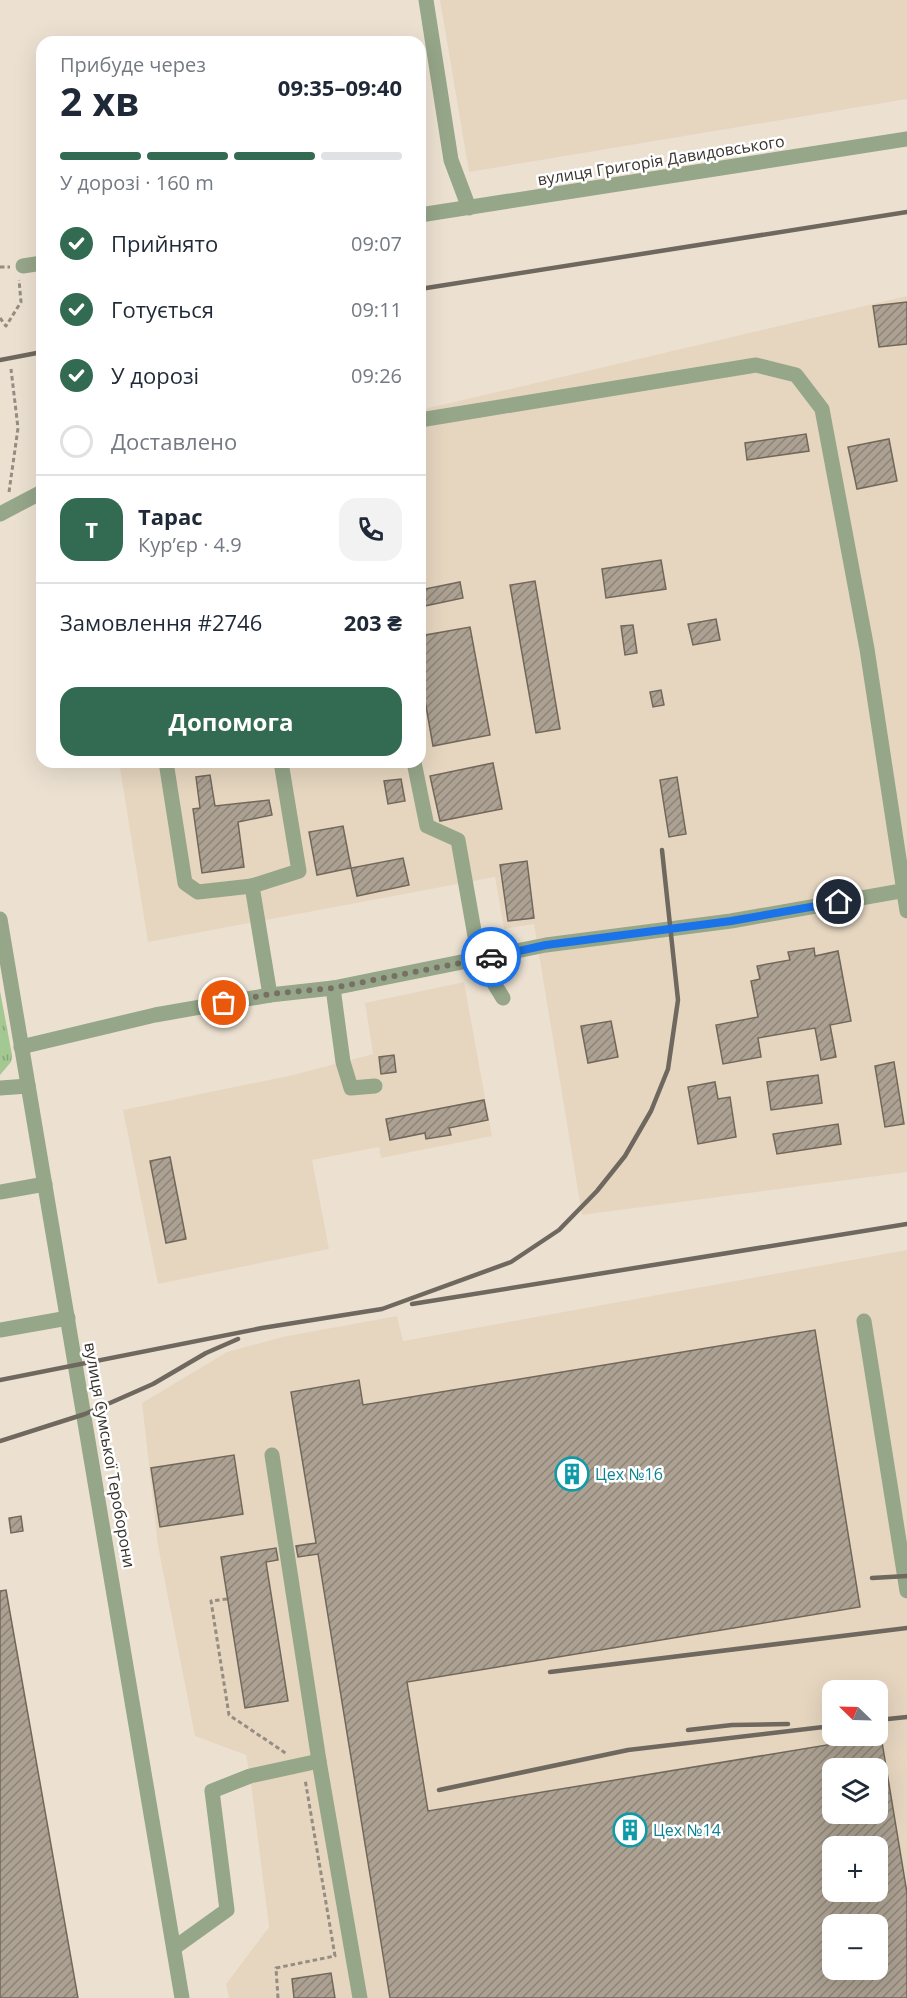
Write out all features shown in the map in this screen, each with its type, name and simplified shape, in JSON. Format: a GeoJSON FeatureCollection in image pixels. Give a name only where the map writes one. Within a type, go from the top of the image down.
{"type":"FeatureCollection","features":[{"type":"Feature","properties":{"kind":"street"},"geometry":{"type":"LineString","coordinates":[[426,0],[451,160],[470,208]]}},
{"type":"Feature","properties":{"kind":"street","name":"вулиця Григорія Давидовського"},"geometry":{"type":"LineString","coordinates":[[426,213],[907,139]]}},
{"type":"Feature","properties":{"kind":"street"},"geometry":{"type":"LineString","coordinates":[[21,270],[36,265]]}},
{"type":"Feature","properties":{"kind":"street"},"geometry":{"type":"LineString","coordinates":[[426,419],[756,365],[796,375],[822,409],[867,649],[907,911]]}},
{"type":"Feature","properties":{"kind":"street"},"geometry":{"type":"LineString","coordinates":[[1,514],[36,495]]}},
{"type":"Feature","properties":{"kind":"street"},"geometry":{"type":"LineString","coordinates":[[167,768],[185,883],[198,892],[252,886],[298,871],[282,768]]}},
{"type":"Feature","properties":{"kind":"street"},"geometry":{"type":"LineString","coordinates":[[415,768],[427,826],[458,840],[478,959],[503,998]]}},
{"type":"Feature","properties":{"kind":"street"},"geometry":{"type":"LineString","coordinates":[[252,886],[270,994]]}},
{"type":"Feature","properties":{"kind":"street"},"geometry":{"type":"LineString","coordinates":[[21,1047],[155,1015],[270,994],[333,988],[546,945],[731,921],[905,890]]}},
{"type":"Feature","properties":{"kind":"street","name":"вулиця Сумської Тероборони"},"geometry":{"type":"LineString","coordinates":[[0,919],[182,1998]]}},
{"type":"Feature","properties":{"kind":"street"},"geometry":{"type":"LineString","coordinates":[[333,988],[343,1062],[351,1088],[375,1086]]}},
{"type":"Feature","properties":{"kind":"street"},"geometry":{"type":"LineString","coordinates":[[0,1088],[28,1086]]}},
{"type":"Feature","properties":{"kind":"street"},"geometry":{"type":"LineString","coordinates":[[0,1192],[45,1184]]}},
{"type":"Feature","properties":{"kind":"street"},"geometry":{"type":"LineString","coordinates":[[0,1330],[68,1318]]}},
{"type":"Feature","properties":{"kind":"street"},"geometry":{"type":"LineString","coordinates":[[864,1321],[907,1591]]}},
{"type":"Feature","properties":{"kind":"street"},"geometry":{"type":"LineString","coordinates":[[272,1455],[319,1761],[360,1998]]}},
{"type":"Feature","properties":{"kind":"street"},"geometry":{"type":"LineString","coordinates":[[174,1948],[227,1910],[212,1791],[250,1776],[319,1761]]}},
{"type":"Feature","properties":{"kind":"path"},"geometry":{"type":"LineString","coordinates":[[0,318],[6,326],[21,302],[21,270]]}},
{"type":"Feature","properties":{"kind":"path"},"geometry":{"type":"LineString","coordinates":[[1,514],[12,481],[18,428],[11,369]]}},
{"type":"Feature","properties":{"kind":"path"},"geometry":{"type":"LineString","coordinates":[[228,1599],[211,1601],[228,1715],[303,1765],[335,1956],[276,1968],[278,1998]]}},
{"type":"Feature","properties":{"kind":"shaded area"},"geometry":{"type":"Polygon","coordinates":[[[440,0],[907,0],[907,99],[469,172],[440,0]]]}},
{"type":"Feature","properties":{"kind":"shaded area"},"geometry":{"type":"Polygon","coordinates":[[[907,296],[907,1172],[582,1215],[534,924],[504,929],[495,877],[148,942],[120,768],[426,768],[426,409],[907,296]]]}},
{"type":"Feature","properties":{"kind":"shaded area"},"geometry":{"type":"Polygon","coordinates":[[[464,982],[492,1136],[381,1158],[379,1147],[312,1160],[329,1249],[158,1284],[123,1110],[293,1075],[373,1054],[365,1003],[464,982]]]}},
{"type":"Feature","properties":{"kind":"shaded area"},"geometry":{"type":"Polygon","coordinates":[[[907,1250],[907,1998],[229,1998],[226,1984],[269,1927],[250,1776],[246,1755],[195,1736],[158,1546],[142,1403],[227,1352],[282,1337],[397,1316],[403,1341],[907,1250]]]}},
{"type":"Feature","properties":{"kind":"green space"},"geometry":{"type":"Polygon","coordinates":[[[0,991],[12,1055],[11,1062],[0,1075],[0,991]]]}},
{"type":"Feature","properties":{"kind":"building"},"geometry":{"type":"Polygon","coordinates":[[[907,302],[907,344],[879,347],[873,306],[907,302]]]}},
{"type":"Feature","properties":{"kind":"building"},"geometry":{"type":"Polygon","coordinates":[[[806,434],[809,451],[747,460],[745,443],[806,434]]]}},
{"type":"Feature","properties":{"kind":"building"},"geometry":{"type":"Polygon","coordinates":[[[889,439],[897,481],[857,489],[848,447],[889,439]]]}},
{"type":"Feature","properties":{"kind":"building"},"geometry":{"type":"Polygon","coordinates":[[[661,560],[666,589],[606,598],[602,569],[661,560]]]}},
{"type":"Feature","properties":{"kind":"building"},"geometry":{"type":"Polygon","coordinates":[[[535,581],[560,729],[536,733],[510,585],[535,581]]]}},
{"type":"Feature","properties":{"kind":"building"},"geometry":{"type":"Polygon","coordinates":[[[460,582],[463,598],[426,606],[426,589],[460,582]]]}},
{"type":"Feature","properties":{"kind":"building"},"geometry":{"type":"Polygon","coordinates":[[[716,619],[720,640],[693,645],[688,624],[716,619]]]}},
{"type":"Feature","properties":{"kind":"building"},"geometry":{"type":"Polygon","coordinates":[[[633,625],[637,653],[625,655],[621,626],[633,625]]]}},
{"type":"Feature","properties":{"kind":"building"},"geometry":{"type":"Polygon","coordinates":[[[470,627],[490,735],[433,746],[426,706],[426,635],[470,627]]]}},
{"type":"Feature","properties":{"kind":"building"},"geometry":{"type":"Polygon","coordinates":[[[661,690],[664,705],[653,707],[650,692],[661,690]]]}},
{"type":"Feature","properties":{"kind":"building"},"geometry":{"type":"Polygon","coordinates":[[[493,763],[502,809],[440,821],[430,776],[493,763]]]}},
{"type":"Feature","properties":{"kind":"building"},"geometry":{"type":"Polygon","coordinates":[[[210,775],[215,806],[269,800],[272,815],[238,822],[244,867],[202,873],[193,809],[200,808],[196,777],[210,775]]]}},
{"type":"Feature","properties":{"kind":"building"},"geometry":{"type":"Polygon","coordinates":[[[677,777],[686,834],[669,837],[660,780],[677,777]]]}},
{"type":"Feature","properties":{"kind":"building"},"geometry":{"type":"Polygon","coordinates":[[[401,779],[405,801],[388,804],[384,781],[401,779]]]}},
{"type":"Feature","properties":{"kind":"building"},"geometry":{"type":"Polygon","coordinates":[[[343,826],[351,868],[317,875],[309,832],[343,826]]]}},
{"type":"Feature","properties":{"kind":"building"},"geometry":{"type":"Polygon","coordinates":[[[403,858],[409,885],[357,896],[351,868],[403,858]]]}},
{"type":"Feature","properties":{"kind":"building"},"geometry":{"type":"Polygon","coordinates":[[[527,861],[534,918],[508,921],[500,865],[527,861]]]}},
{"type":"Feature","properties":{"kind":"building"},"geometry":{"type":"Polygon","coordinates":[[[814,948],[815,956],[838,951],[851,1021],[830,1025],[836,1057],[821,1060],[815,1028],[758,1038],[761,1057],[723,1064],[716,1025],[758,1017],[751,981],[760,979],[757,966],[790,960],[788,952],[814,948]]]}},
{"type":"Feature","properties":{"kind":"building"},"geometry":{"type":"Polygon","coordinates":[[[611,1021],[618,1057],[588,1063],[581,1026],[611,1021]]]}},
{"type":"Feature","properties":{"kind":"building"},"geometry":{"type":"Polygon","coordinates":[[[394,1055],[396,1072],[381,1074],[379,1057],[394,1055]]]}},
{"type":"Feature","properties":{"kind":"building"},"geometry":{"type":"Polygon","coordinates":[[[894,1062],[904,1124],[885,1127],[875,1066],[894,1062]]]}},
{"type":"Feature","properties":{"kind":"building"},"geometry":{"type":"Polygon","coordinates":[[[818,1075],[822,1103],[771,1110],[767,1082],[818,1075]]]}},
{"type":"Feature","properties":{"kind":"building"},"geometry":{"type":"Polygon","coordinates":[[[715,1082],[718,1099],[730,1097],[736,1137],[698,1144],[688,1087],[715,1082]]]}},
{"type":"Feature","properties":{"kind":"building"},"geometry":{"type":"Polygon","coordinates":[[[484,1100],[488,1120],[449,1128],[451,1135],[426,1139],[425,1133],[390,1140],[386,1119],[484,1100]]]}},
{"type":"Feature","properties":{"kind":"building"},"geometry":{"type":"Polygon","coordinates":[[[838,1124],[841,1144],[777,1154],[773,1134],[838,1124]]]}},
{"type":"Feature","properties":{"kind":"building"},"geometry":{"type":"Polygon","coordinates":[[[170,1157],[186,1239],[166,1243],[150,1161],[170,1157]]]}},
{"type":"Feature","properties":{"kind":"building"},"geometry":{"type":"Polygon","coordinates":[[[815,1330],[860,1607],[407,1682],[428,1811],[822,1746],[883,1746],[885,1758],[822,1758],[822,1824],[888,1824],[888,1778],[907,1893],[907,1998],[390,1998],[318,1554],[298,1557],[296,1546],[316,1543],[291,1392],[359,1380],[363,1405],[815,1330]]]}},
{"type":"Feature","properties":{"kind":"building"},"geometry":{"type":"Polygon","coordinates":[[[234,1455],[243,1514],[160,1527],[151,1468],[234,1455]]]}},
{"type":"Feature","properties":{"kind":"building"},"geometry":{"type":"Polygon","coordinates":[[[21,1516],[23,1531],[11,1533],[9,1518],[21,1516]]]}},
{"type":"Feature","properties":{"kind":"building"},"geometry":{"type":"Polygon","coordinates":[[[276,1548],[278,1560],[266,1562],[288,1701],[245,1708],[221,1557],[276,1548]]]}},
{"type":"Feature","properties":{"kind":"building"},"geometry":{"type":"Polygon","coordinates":[[[6,1590],[78,1998],[0,1998],[0,1591],[6,1590]]]}},
{"type":"Feature","properties":{"kind":"building"},"geometry":{"type":"Polygon","coordinates":[[[331,1973],[335,1998],[294,1998],[292,1979],[331,1973]]]}},
{"type":"Feature","properties":{"kind":"railway"},"geometry":{"type":"LineString","coordinates":[[426,288],[907,212]]}},
{"type":"Feature","properties":{"kind":"railway"},"geometry":{"type":"LineString","coordinates":[[0,360],[36,353]]}},
{"type":"Feature","properties":{"kind":"railway"},"geometry":{"type":"LineString","coordinates":[[0,1380],[262,1328],[382,1309],[511,1262],[559,1230],[597,1191],[625,1156],[651,1111],[668,1069],[678,1000],[662,850]]}},
{"type":"Feature","properties":{"kind":"railway"},"geometry":{"type":"LineString","coordinates":[[412,1304],[907,1224]]}},
{"type":"Feature","properties":{"kind":"railway"},"geometry":{"type":"LineString","coordinates":[[0,1441],[85,1414],[153,1384],[206,1353],[238,1339]]}},
{"type":"Feature","properties":{"kind":"railway"},"geometry":{"type":"LineString","coordinates":[[872,1578],[907,1576]]}},
{"type":"Feature","properties":{"kind":"railway"},"geometry":{"type":"LineString","coordinates":[[550,1672],[907,1628]]}},
{"type":"Feature","properties":{"kind":"railway"},"geometry":{"type":"LineString","coordinates":[[888,1719],[907,1717]]}},
{"type":"Feature","properties":{"kind":"railway"},"geometry":{"type":"LineString","coordinates":[[688,1730],[732,1725],[788,1724]]}},
{"type":"Feature","properties":{"kind":"railway"},"geometry":{"type":"LineString","coordinates":[[439,1790],[628,1750],[822,1727]]}},
{"type":"Feature","properties":{"kind":"way so far"},"geometry":{"type":"LineString","coordinates":[[224,1003],[270,994],[333,988],[491,957]]}},
{"type":"Feature","properties":{"kind":"place","name":"Цех №16"},"geometry":{"type":"Point","coordinates":[572,1474]}},
{"type":"Feature","properties":{"kind":"place","name":"Цех №14"},"geometry":{"type":"Point","coordinates":[630,1830]}},
{"type":"Feature","properties":{"kind":"route"},"geometry":{"type":"LineString","coordinates":[[491,957],[546,945],[731,921],[839,902]]}}]}
